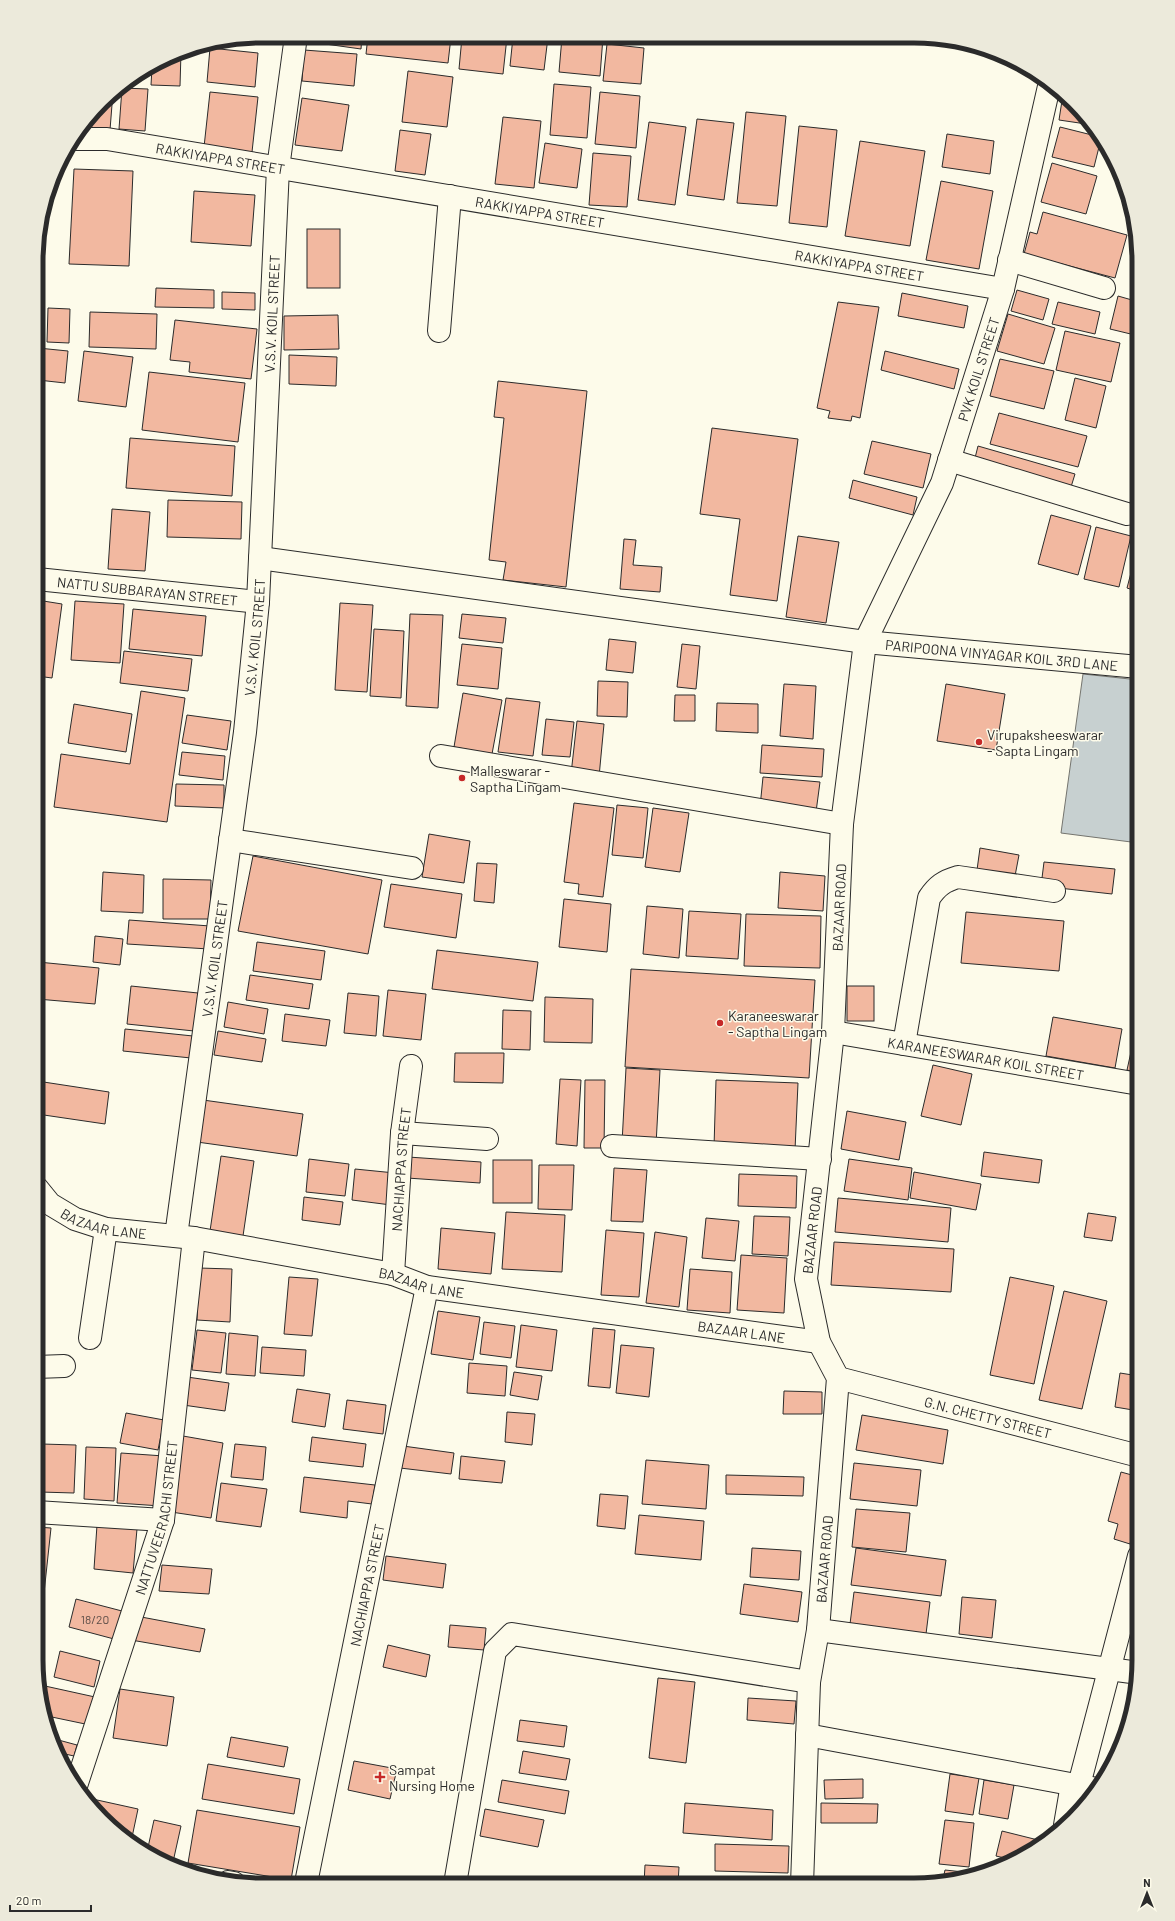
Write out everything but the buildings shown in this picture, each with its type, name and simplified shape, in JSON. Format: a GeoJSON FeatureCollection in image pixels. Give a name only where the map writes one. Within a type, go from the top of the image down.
{"type":"FeatureCollection","features":[{"type":"Feature","properties":{"kind":"street","name":"V.S.V. KOIL STREET"},"geometry":{"type":"LineString","coordinates":[[185,1237],[230,840],[245,732],[258,602],[278,168],[295,43]]}},
{"type":"Feature","properties":{"kind":"street","name":"PVK KOIL STREET"},"geometry":{"type":"LineString","coordinates":[[865,642],[942,483],[1003,289],[1048,89]]}},
{"type":"Feature","properties":{"kind":"street","name":"RAKKIYAPPA STREET"},"geometry":{"type":"LineString","coordinates":[[81,139],[107,139],[1003,289]]}},
{"type":"Feature","properties":{"kind":"street"},"geometry":{"type":"LineString","coordinates":[[439,331],[450,196]]}},
{"type":"Feature","properties":{"kind":"street"},"geometry":{"type":"LineString","coordinates":[[1009,260],[1104,288]]}},
{"type":"Feature","properties":{"kind":"street"},"geometry":{"type":"LineString","coordinates":[[949,460],[1127,514]]}},
{"type":"Feature","properties":{"kind":"street","name":"PARIPOONA VINYAGAR KOIL 3RD LANE"},"geometry":{"type":"LineString","coordinates":[[260,558],[865,642],[1132,666]]}},
{"type":"Feature","properties":{"kind":"street","name":"NATTU SUBBARAYAN STREET"},"geometry":{"type":"LineString","coordinates":[[43,580],[258,602]]}},
{"type":"Feature","properties":{"kind":"street","name":"BAZAAR ROAD"},"geometry":{"type":"LineString","coordinates":[[802,1878],[809,1682],[818,1630],[838,1378],[819,1342],[806,1279],[833,1032],[842,824],[865,642]]}},
{"type":"Feature","properties":{"kind":"street"},"geometry":{"type":"LineString","coordinates":[[441,756],[842,824]]}},
{"type":"Feature","properties":{"kind":"street"},"geometry":{"type":"LineString","coordinates":[[230,840],[412,868]]}},
{"type":"Feature","properties":{"kind":"street"},"geometry":{"type":"LineString","coordinates":[[904,1044],[929,898],[936,888],[946,880],[958,877],[1054,891]]}},
{"type":"Feature","properties":{"kind":"street","name":"KARANEESWARAR KOIL STREET"},"geometry":{"type":"LineString","coordinates":[[833,1032],[1132,1083]]}},
{"type":"Feature","properties":{"kind":"street","name":"NACHIAPPA STREET"},"geometry":{"type":"LineString","coordinates":[[393,1274],[402,1133],[411,1066]]}},
{"type":"Feature","properties":{"kind":"street"},"geometry":{"type":"LineString","coordinates":[[402,1133],[487,1139]]}},
{"type":"Feature","properties":{"kind":"street"},"geometry":{"type":"LineString","coordinates":[[612,1146],[820,1159]]}},
{"type":"Feature","properties":{"kind":"street","name":"BAZAAR LANE"},"geometry":{"type":"LineString","coordinates":[[43,1195],[50,1204],[75,1219],[106,1230],[185,1237],[393,1274],[427,1287],[819,1342]]}},
{"type":"Feature","properties":{"kind":"street"},"geometry":{"type":"LineString","coordinates":[[90,1338],[106,1230]]}},
{"type":"Feature","properties":{"kind":"street","name":"NATTUVEERACHI STREET"},"geometry":{"type":"LineString","coordinates":[[78,1779],[163,1520],[185,1237]]}},
{"type":"Feature","properties":{"kind":"street","name":"NACHIAPPA STREET"},"geometry":{"type":"LineString","coordinates":[[307,1878],[427,1287]]}},
{"type":"Feature","properties":{"kind":"street"},"geometry":{"type":"LineString","coordinates":[[43,1367],[64,1366]]}},
{"type":"Feature","properties":{"kind":"street","name":"G.N. CHETTY STREET"},"geometry":{"type":"LineString","coordinates":[[838,1378],[1132,1454]]}},
{"type":"Feature","properties":{"kind":"street"},"geometry":{"type":"LineString","coordinates":[[43,1512],[163,1520]]}},
{"type":"Feature","properties":{"kind":"street"},"geometry":{"type":"LineString","coordinates":[[1072,1810],[1083,1786],[1109,1669],[1132,1579]]}},
{"type":"Feature","properties":{"kind":"street"},"geometry":{"type":"LineString","coordinates":[[818,1630],[1132,1673]]}},
{"type":"Feature","properties":{"kind":"street"},"geometry":{"type":"LineString","coordinates":[[456,1878],[495,1651],[512,1634],[809,1682]]}},
{"type":"Feature","properties":{"kind":"street"},"geometry":{"type":"LineString","coordinates":[[807,1735],[1083,1786]]}},
{"type":"Feature","properties":{"kind":"shaded area"},"geometry":{"type":"Polygon","coordinates":[[[1083,674],[1132,679],[1132,842],[1061,833],[1083,674]]]}},
{"type":"Feature","properties":{"kind":"place","name":"Virupaksheeswarar - Sapta Lingam"},"geometry":{"type":"Point","coordinates":[979,742]}},
{"type":"Feature","properties":{"kind":"place","name":"Malleswarar - Saptha Lingam"},"geometry":{"type":"Point","coordinates":[462,778]}},
{"type":"Feature","properties":{"kind":"place","name":"Karaneeswarar - Saptha Lingam"},"geometry":{"type":"Point","coordinates":[720,1023]}},
{"type":"Feature","properties":{"kind":"place","name":"Sampat Nursing Home"},"geometry":{"type":"Point","coordinates":[380,1777]}}]}
